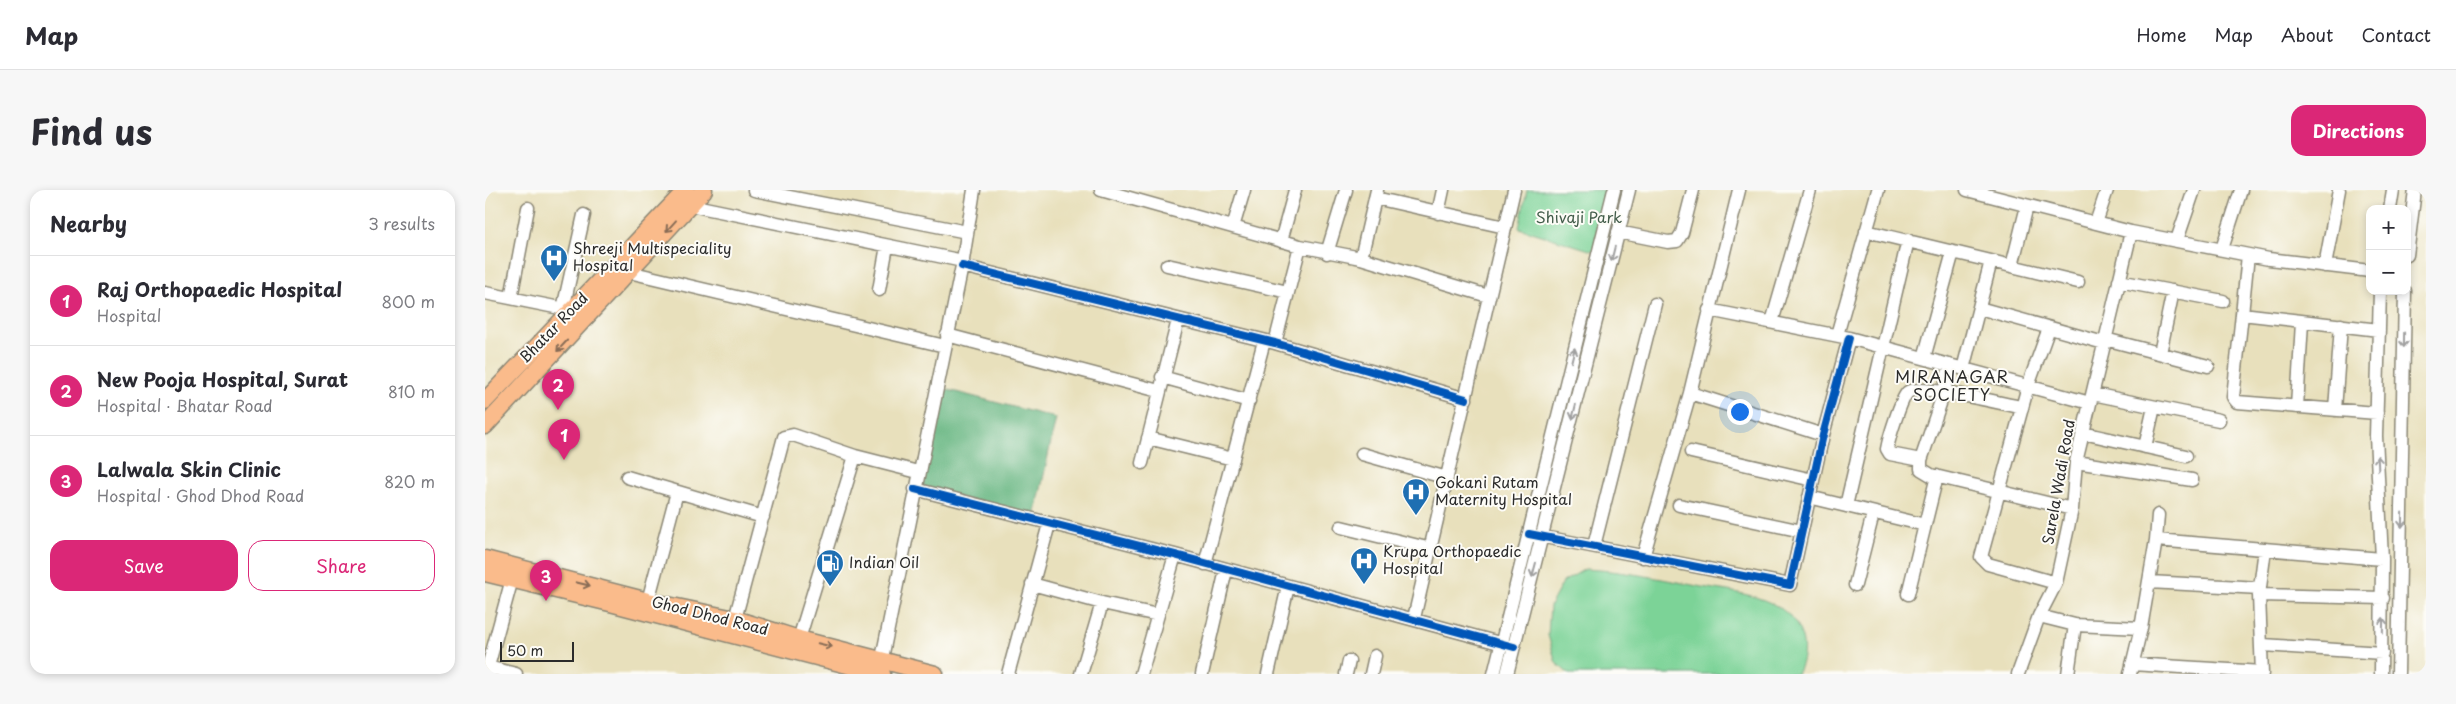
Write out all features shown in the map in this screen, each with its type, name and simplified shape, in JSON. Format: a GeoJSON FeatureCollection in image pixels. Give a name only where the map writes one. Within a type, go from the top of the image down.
{"type":"FeatureCollection","features":[{"type":"Feature","properties":{"kind":"main road"},"geometry":{"type":"LineString","coordinates":[[485,426],[629,272],[688,198],[704,190]]}},
{"type":"Feature","properties":{"kind":"main road","name":"Bhatar Road"},"geometry":{"type":"LineString","coordinates":[[485,401],[566,310],[688,198]]}},
{"type":"Feature","properties":{"kind":"main road","name":"Ghod Dhod Road"},"geometry":{"type":"LineString","coordinates":[[485,559],[648,601],[735,619],[799,639],[881,669],[935,674]]}},
{"type":"Feature","properties":{"kind":"main road"},"geometry":{"type":"LineString","coordinates":[[485,573],[881,669]]}},
{"type":"Feature","properties":{"kind":"street"},"geometry":{"type":"LineString","coordinates":[[754,190],[967,232]]}},
{"type":"Feature","properties":{"kind":"street"},"geometry":{"type":"LineString","coordinates":[[881,669],[915,490],[962,263],[974,190]]}},
{"type":"Feature","properties":{"kind":"street"},"geometry":{"type":"LineString","coordinates":[[1101,190],[1142,196],[1281,241],[1327,253],[1361,258],[1488,296]]}},
{"type":"Feature","properties":{"kind":"street"},"geometry":{"type":"LineString","coordinates":[[1233,227],[1244,190]]}},
{"type":"Feature","properties":{"kind":"street"},"geometry":{"type":"LineString","coordinates":[[1281,241],[1295,190]]}},
{"type":"Feature","properties":{"kind":"street"},"geometry":{"type":"LineString","coordinates":[[1327,253],[1346,190]]}},
{"type":"Feature","properties":{"kind":"street"},"geometry":{"type":"LineString","coordinates":[[1438,213],[1443,190]]}},
{"type":"Feature","properties":{"kind":"street"},"geometry":{"type":"LineString","coordinates":[[1414,618],[1513,190]]}},
{"type":"Feature","properties":{"kind":"street"},"geometry":{"type":"LineString","coordinates":[[1507,674],[1508,645],[1529,534],[1614,190]]}},
{"type":"Feature","properties":{"kind":"street"},"geometry":{"type":"LineString","coordinates":[[1493,674],[1508,645],[1543,537],[1629,190]]}},
{"type":"Feature","properties":{"kind":"street"},"geometry":{"type":"LineString","coordinates":[[1618,232],[1668,242],[1677,241],[1682,233],[1693,190]]}},
{"type":"Feature","properties":{"kind":"street"},"geometry":{"type":"LineString","coordinates":[[1643,557],[1690,393],[1739,190]]}},
{"type":"Feature","properties":{"kind":"street"},"geometry":{"type":"LineString","coordinates":[[1773,322],[1809,190]]}},
{"type":"Feature","properties":{"kind":"street"},"geometry":{"type":"LineString","coordinates":[[1529,534],[1790,585],[1843,336],[1878,190]]}},
{"type":"Feature","properties":{"kind":"street"},"geometry":{"type":"LineString","coordinates":[[1967,190],[2004,194],[2027,206],[2131,232],[2248,255],[2366,271]]}},
{"type":"Feature","properties":{"kind":"street"},"geometry":{"type":"LineString","coordinates":[[2097,223],[2107,190]]}},
{"type":"Feature","properties":{"kind":"street"},"geometry":{"type":"LineString","coordinates":[[2177,240],[2194,190]]}},
{"type":"Feature","properties":{"kind":"street"},"geometry":{"type":"LineString","coordinates":[[2222,249],[2241,190]]}},
{"type":"Feature","properties":{"kind":"street"},"geometry":{"type":"LineString","coordinates":[[2325,266],[2339,190]]}},
{"type":"Feature","properties":{"kind":"street"},"geometry":{"type":"LineString","coordinates":[[2391,205],[2393,190]]}},
{"type":"Feature","properties":{"kind":"street"},"geometry":{"type":"LineString","coordinates":[[2408,250],[2415,190]]}},
{"type":"Feature","properties":{"kind":"street"},"geometry":{"type":"LineString","coordinates":[[1361,258],[1376,194],[1438,213],[1505,227]]}},
{"type":"Feature","properties":{"kind":"street"},"geometry":{"type":"LineString","coordinates":[[688,198],[962,263],[1269,342],[1466,399]]}},
{"type":"Feature","properties":{"kind":"street"},"geometry":{"type":"LineString","coordinates":[[2012,266],[2027,206]]}},
{"type":"Feature","properties":{"kind":"street"},"geometry":{"type":"LineString","coordinates":[[511,298],[528,208]]}},
{"type":"Feature","properties":{"kind":"street"},"geometry":{"type":"LineString","coordinates":[[566,310],[584,215]]}},
{"type":"Feature","properties":{"kind":"street"},"geometry":{"type":"LineString","coordinates":[[1867,231],[2078,282]]}},
{"type":"Feature","properties":{"kind":"street","name":"Sarela Wadi Road"},"geometry":{"type":"LineString","coordinates":[[2018,674],[2039,616],[2056,584],[2072,509],[2076,462],[2131,232]]}},
{"type":"Feature","properties":{"kind":"street"},"geometry":{"type":"LineString","coordinates":[[1846,506],[1908,240]]}},
{"type":"Feature","properties":{"kind":"street"},"geometry":{"type":"LineString","coordinates":[[879,290],[887,246]]}},
{"type":"Feature","properties":{"kind":"street"},"geometry":{"type":"LineString","coordinates":[[1205,564],[1249,401],[1288,292],[1300,246]]}},
{"type":"Feature","properties":{"kind":"street"},"geometry":{"type":"LineString","coordinates":[[1924,358],[1953,252]]}},
{"type":"Feature","properties":{"kind":"street"},"geometry":{"type":"LineString","coordinates":[[2248,255],[2233,397],[2237,402],[2377,413]]}},
{"type":"Feature","properties":{"kind":"street"},"geometry":{"type":"LineString","coordinates":[[1963,369],[1991,261]]}},
{"type":"Feature","properties":{"kind":"street"},"geometry":{"type":"LineString","coordinates":[[1167,265],[1288,292]]}},
{"type":"Feature","properties":{"kind":"street"},"geometry":{"type":"LineString","coordinates":[[629,272],[946,341],[1159,391]]}},
{"type":"Feature","properties":{"kind":"street"},"geometry":{"type":"LineString","coordinates":[[2119,281],[2223,301]]}},
{"type":"Feature","properties":{"kind":"street"},"geometry":{"type":"LineString","coordinates":[[2160,353],[2173,291]]}},
{"type":"Feature","properties":{"kind":"street"},"geometry":{"type":"LineString","coordinates":[[485,293],[566,310],[584,322]]}},
{"type":"Feature","properties":{"kind":"street"},"geometry":{"type":"LineString","coordinates":[[2379,295],[2377,413],[2383,559],[2381,674]]}},
{"type":"Feature","properties":{"kind":"street"},"geometry":{"type":"LineString","coordinates":[[2398,674],[2405,295]]}},
{"type":"Feature","properties":{"kind":"street"},"geometry":{"type":"LineString","coordinates":[[1594,546],[1655,304]]}},
{"type":"Feature","properties":{"kind":"street"},"geometry":{"type":"LineString","coordinates":[[1979,308],[2049,328],[2208,366]]}},
{"type":"Feature","properties":{"kind":"street"},"geometry":{"type":"LineString","coordinates":[[1709,310],[1843,336],[2028,386],[2091,399],[2219,420]]}},
{"type":"Feature","properties":{"kind":"street"},"geometry":{"type":"LineString","coordinates":[[2242,314],[2379,330]]}},
{"type":"Feature","properties":{"kind":"street"},"geometry":{"type":"LineString","coordinates":[[1142,463],[1162,377],[1178,320]]}},
{"type":"Feature","properties":{"kind":"street"},"geometry":{"type":"LineString","coordinates":[[2297,407],[2302,322]]}},
{"type":"Feature","properties":{"kind":"street"},"geometry":{"type":"LineString","coordinates":[[2335,410],[2341,325]]}},
{"type":"Feature","properties":{"kind":"street"},"geometry":{"type":"LineString","coordinates":[[2049,328],[2021,407],[1982,551],[1982,560],[1988,564],[2056,584]]}},
{"type":"Feature","properties":{"kind":"street"},"geometry":{"type":"LineString","coordinates":[[1950,365],[1944,392],[1921,460],[1921,469],[1937,476],[2072,509]]}},
{"type":"Feature","properties":{"kind":"street"},"geometry":{"type":"LineString","coordinates":[[1162,377],[1249,401]]}},
{"type":"Feature","properties":{"kind":"street"},"geometry":{"type":"LineString","coordinates":[[1921,460],[1887,452],[1887,446],[1906,394],[1916,388],[2021,407]]}},
{"type":"Feature","properties":{"kind":"street"},"geometry":{"type":"LineString","coordinates":[[1690,393],[1823,435]]}},
{"type":"Feature","properties":{"kind":"street"},"geometry":{"type":"LineString","coordinates":[[2145,447],[2154,408]]}},
{"type":"Feature","properties":{"kind":"street"},"geometry":{"type":"LineString","coordinates":[[2083,433],[2186,456]]}},
{"type":"Feature","properties":{"kind":"street"},"geometry":{"type":"LineString","coordinates":[[735,619],[784,437],[793,435],[855,456],[919,472]]}},
{"type":"Feature","properties":{"kind":"street"},"geometry":{"type":"LineString","coordinates":[[1148,438],[1233,460]]}},
{"type":"Feature","properties":{"kind":"street"},"geometry":{"type":"LineString","coordinates":[[1691,452],[1813,480]]}},
{"type":"Feature","properties":{"kind":"street"},"geometry":{"type":"LineString","coordinates":[[1362,454],[1447,478]]}},
{"type":"Feature","properties":{"kind":"street"},"geometry":{"type":"LineString","coordinates":[[799,639],[855,456]]}},
{"type":"Feature","properties":{"kind":"street"},"geometry":{"type":"LineString","coordinates":[[2076,462],[2192,480]]}},
{"type":"Feature","properties":{"kind":"street"},"geometry":{"type":"LineString","coordinates":[[1909,594],[1937,476]]}},
{"type":"Feature","properties":{"kind":"street"},"geometry":{"type":"LineString","coordinates":[[627,477],[763,517]]}},
{"type":"Feature","properties":{"kind":"street"},"geometry":{"type":"LineString","coordinates":[[915,490],[1175,555],[1226,570],[1414,618],[1508,645]]}},
{"type":"Feature","properties":{"kind":"street"},"geometry":{"type":"LineString","coordinates":[[648,601],[677,492]]}},
{"type":"Feature","properties":{"kind":"street"},"geometry":{"type":"LineString","coordinates":[[1809,497],[1873,514],[1925,525]]}},
{"type":"Feature","properties":{"kind":"street"},"geometry":{"type":"LineString","coordinates":[[1679,505],[1802,531]]}},
{"type":"Feature","properties":{"kind":"street"},"geometry":{"type":"LineString","coordinates":[[1855,586],[1873,514]]}},
{"type":"Feature","properties":{"kind":"street"},"geometry":{"type":"LineString","coordinates":[[2158,515],[2156,540],[2141,628],[2131,669],[2262,673],[2263,645],[2259,592],[2265,549]]}},
{"type":"Feature","properties":{"kind":"street"},"geometry":{"type":"LineString","coordinates":[[1008,674],[1049,524]]}},
{"type":"Feature","properties":{"kind":"street"},"geometry":{"type":"LineString","coordinates":[[1341,527],[1431,549]]}},
{"type":"Feature","properties":{"kind":"street"},"geometry":{"type":"LineString","coordinates":[[2156,540],[2383,559]]}},
{"type":"Feature","properties":{"kind":"street"},"geometry":{"type":"LineString","coordinates":[[1141,674],[1175,555]]}},
{"type":"Feature","properties":{"kind":"street"},"geometry":{"type":"LineString","coordinates":[[1201,674],[1226,570]]}},
{"type":"Feature","properties":{"kind":"street"},"geometry":{"type":"LineString","coordinates":[[512,580],[486,671],[516,674]]}},
{"type":"Feature","properties":{"kind":"street"},"geometry":{"type":"LineString","coordinates":[[2149,582],[2259,592],[2383,598]]}},
{"type":"Feature","properties":{"kind":"street"},"geometry":{"type":"LineString","coordinates":[[1032,584],[1102,603],[1158,615]]}},
{"type":"Feature","properties":{"kind":"street"},"geometry":{"type":"LineString","coordinates":[[1268,674],[1288,586]]}},
{"type":"Feature","properties":{"kind":"street"},"geometry":{"type":"LineString","coordinates":[[1081,674],[1102,603]]}},
{"type":"Feature","properties":{"kind":"street"},"geometry":{"type":"LineString","coordinates":[[2039,616],[2075,625],[2141,628]]}},
{"type":"Feature","properties":{"kind":"street"},"geometry":{"type":"LineString","coordinates":[[2068,674],[2075,625]]}},
{"type":"Feature","properties":{"kind":"street"},"geometry":{"type":"LineString","coordinates":[[2263,645],[2382,653]]}},
{"type":"Feature","properties":{"kind":"street"},"geometry":{"type":"LineString","coordinates":[[1371,674],[1375,656]]}},
{"type":"Feature","properties":{"kind":"street"},"geometry":{"type":"LineString","coordinates":[[1346,674],[1349,661]]}},
{"type":"Feature","properties":{"kind":"green space","name":"Shivaji Park"},"geometry":{"type":"Polygon","coordinates":[[[1527,190],[1614,190],[1599,253],[1519,228],[1527,190]]]}},
{"type":"Feature","properties":{"kind":"green space"},"geometry":{"type":"Polygon","coordinates":[[[941,388],[1056,418],[1035,517],[920,487],[941,388]]]}},
{"type":"Feature","properties":{"kind":"green space"},"geometry":{"type":"Polygon","coordinates":[[[1585,569],[1629,573],[1738,593],[1765,600],[1790,617],[1801,634],[1803,654],[1797,674],[1569,674],[1556,663],[1548,635],[1550,606],[1563,582],[1585,569]]]}},
{"type":"Feature","properties":{"kind":"cycle path"},"geometry":{"type":"LineString","coordinates":[[962,266],[1275,343],[1466,399]]}},
{"type":"Feature","properties":{"kind":"cycle path"},"geometry":{"type":"LineString","coordinates":[[1529,534],[1790,585],[1823,435],[1849,338]]}},
{"type":"Feature","properties":{"kind":"cycle path"},"geometry":{"type":"LineString","coordinates":[[915,489],[1175,555],[1514,647]]}},
{"type":"Feature","properties":{"kind":"place","name":"Shreeji Multispeciality Hospital"},"geometry":{"type":"Point","coordinates":[554,282]}},
{"type":"Feature","properties":{"kind":"place","name":"New Pooja Hospital, Surat"},"geometry":{"type":"Point","coordinates":[558,410]}},
{"type":"Feature","properties":{"kind":"place","name":"Raj Orthopaedic Hospital"},"geometry":{"type":"Point","coordinates":[564,460]}},
{"type":"Feature","properties":{"kind":"place","name":"Gokani Rutam Maternity Hospital"},"geometry":{"type":"Point","coordinates":[1416,516]}},
{"type":"Feature","properties":{"kind":"place","name":"Krupa Orthopaedic Hospital"},"geometry":{"type":"Point","coordinates":[1364,585]}},
{"type":"Feature","properties":{"kind":"place","name":"Indian Oil"},"geometry":{"type":"Point","coordinates":[830,587]}},
{"type":"Feature","properties":{"kind":"place","name":"Lalwala Skin Clinic"},"geometry":{"type":"Point","coordinates":[546,601]}},
{"type":"Feature","properties":{"kind":"district","name":"MIRANAGAR SOCIETY"},"geometry":{"type":"Point","coordinates":[1952,386]}}]}
